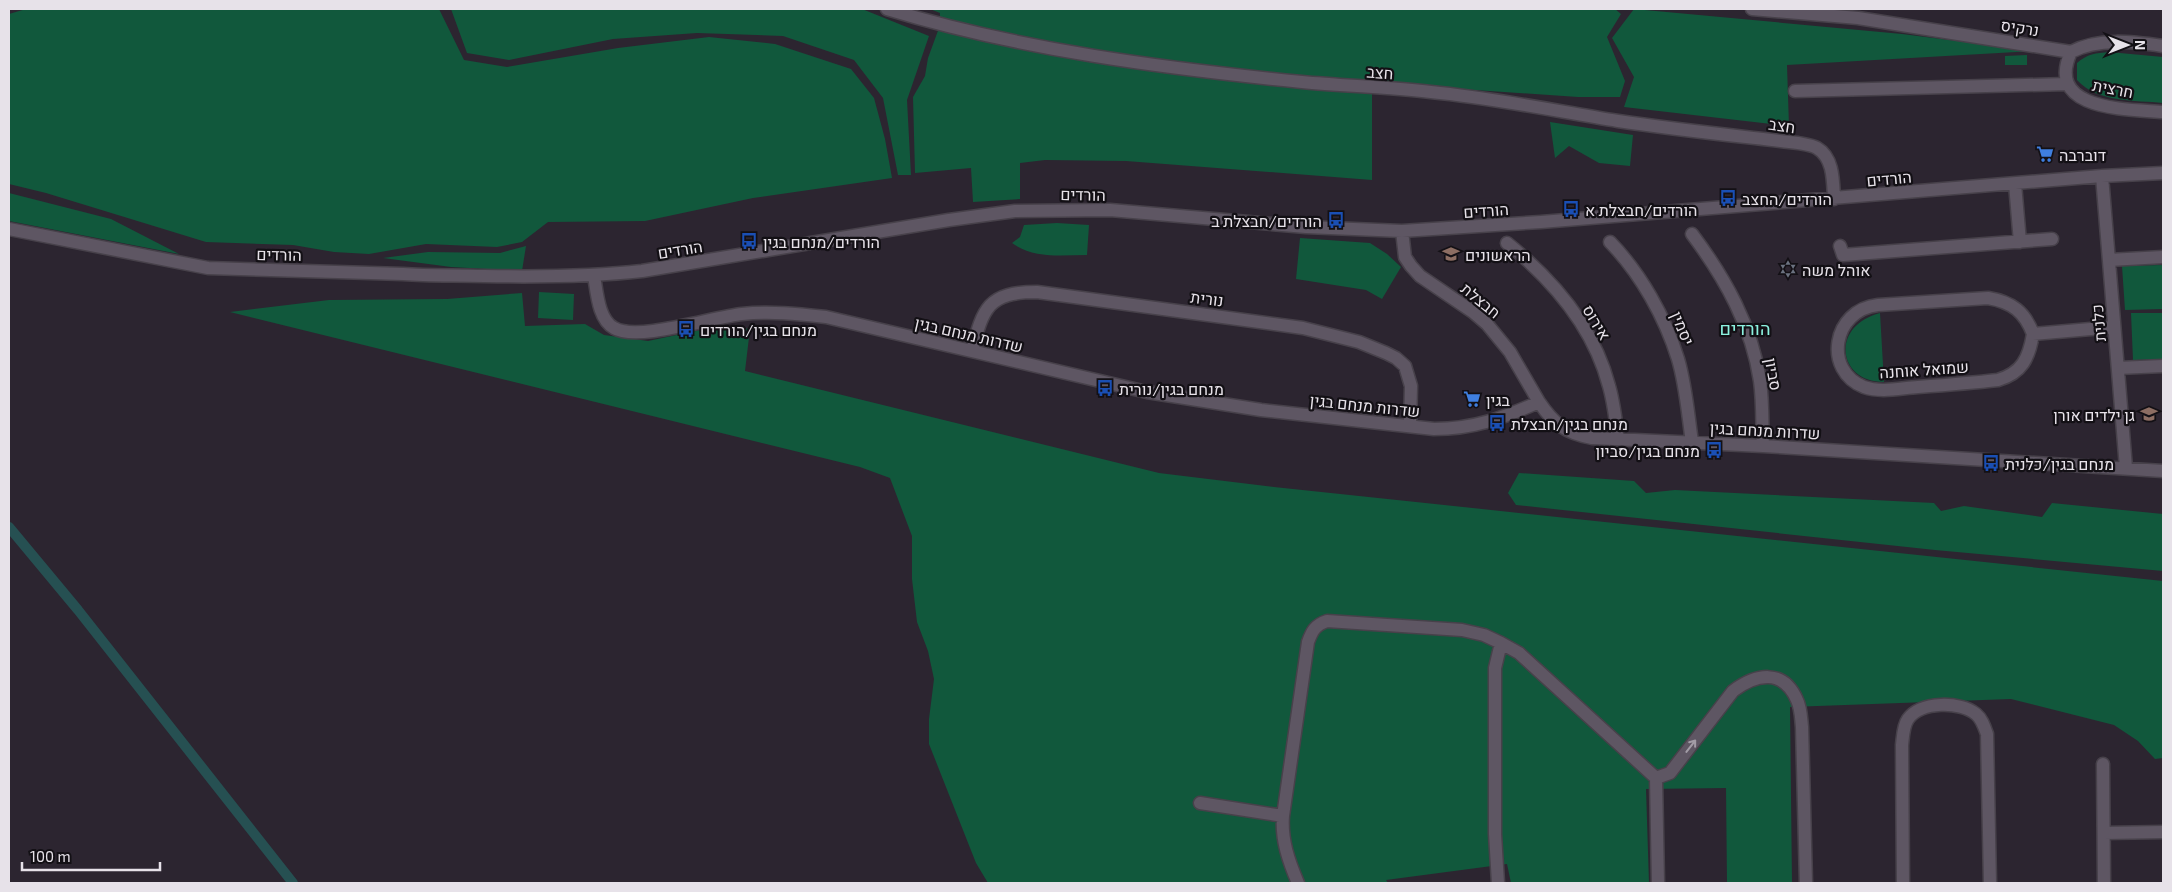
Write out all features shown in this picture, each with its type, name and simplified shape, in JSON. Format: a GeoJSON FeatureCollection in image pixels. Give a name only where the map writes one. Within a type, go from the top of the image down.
{"type":"FeatureCollection","features":[{"type":"Feature","properties":{"kind":"street","name":"חצב"},"geometry":{"type":"LineString","coordinates":[[887,9],[1003,39],[1149,64],[1302,82],[1429,91],[1493,99],[1619,121],[1798,143],[1817,147],[1824,154],[1832,172],[1834,199]]}},
{"type":"Feature","properties":{"kind":"street","name":"נרקיס"},"geometry":{"type":"LineString","coordinates":[[1752,9],[1858,18],[2071,52],[2082,46],[2099,43],[2163,46]]}},
{"type":"Feature","properties":{"kind":"street"},"geometry":{"type":"LineString","coordinates":[[1795,91],[2067,84],[2066,63],[2071,52]]}},
{"type":"Feature","properties":{"kind":"street","name":"חרצית"},"geometry":{"type":"LineString","coordinates":[[2067,84],[2082,99],[2092,103],[2163,112]]}},
{"type":"Feature","properties":{"kind":"street","name":"הורדים"},"geometry":{"type":"LineString","coordinates":[[9,229],[208,268],[403,274],[434,277],[594,276],[642,271],[949,220],[1030,210],[1110,210],[1306,228],[1402,231],[1834,199],[2102,176],[2163,173]]}},
{"type":"Feature","properties":{"kind":"street","name":"כלנית"},"geometry":{"type":"LineString","coordinates":[[2102,176],[2126,468]]}},
{"type":"Feature","properties":{"kind":"street"},"geometry":{"type":"LineString","coordinates":[[2015,184],[2020,242]]}},
{"type":"Feature","properties":{"kind":"street","name":"חבצלת"},"geometry":{"type":"LineString","coordinates":[[1402,231],[1405,256],[1411,266],[1420,276],[1473,312],[1492,330],[1510,352],[1539,402]]}},
{"type":"Feature","properties":{"kind":"street","name":"סביון"},"geometry":{"type":"LineString","coordinates":[[1692,234],[1719,273],[1743,318],[1760,380],[1763,446]]}},
{"type":"Feature","properties":{"kind":"street"},"geometry":{"type":"LineString","coordinates":[[1840,246],[1842,255],[2052,239]]}},
{"type":"Feature","properties":{"kind":"street","name":"יסמין"},"geometry":{"type":"LineString","coordinates":[[1610,242],[1634,271],[1650,295],[1670,337],[1684,383],[1692,442]]}},
{"type":"Feature","properties":{"kind":"street","name":"אירוס"},"geometry":{"type":"LineString","coordinates":[[1507,243],[1535,266],[1551,284],[1579,321],[1592,342],[1610,386],[1618,439]]}},
{"type":"Feature","properties":{"kind":"street"},"geometry":{"type":"LineString","coordinates":[[2109,260],[2163,257]]}},
{"type":"Feature","properties":{"kind":"street","name":"שדרות מנחם בגין"},"geometry":{"type":"LineString","coordinates":[[594,276],[601,310],[606,320],[613,328],[623,331],[652,331],[742,314],[780,313],[826,317],[1147,392],[1261,410],[1434,429],[1486,424],[1539,402],[1559,426],[1574,434],[1618,439],[1763,446],[2126,468],[2163,472]]}},
{"type":"Feature","properties":{"kind":"street","name":"נורית"},"geometry":{"type":"LineString","coordinates":[[972,351],[982,317],[988,307],[1006,295],[1019,292],[1037,292],[1303,328],[1360,342],[1396,358],[1405,366],[1411,386],[1410,426]]}},
{"type":"Feature","properties":{"kind":"street","name":"שמואל אוחנה"},"geometry":{"type":"LineString","coordinates":[[1988,298],[2001,300],[2020,311],[2033,334],[2026,360],[2011,376],[1998,380],[1884,390],[1874,390],[1855,382],[1840,362],[1838,341],[1848,319],[1866,307],[1988,298]]}},
{"type":"Feature","properties":{"kind":"street"},"geometry":{"type":"LineString","coordinates":[[2033,334],[2114,327]]}},
{"type":"Feature","properties":{"kind":"street"},"geometry":{"type":"LineString","coordinates":[[2118,368],[2163,366]]}},
{"type":"Feature","properties":{"kind":"street"},"geometry":{"type":"LineString","coordinates":[[1298,883],[1285,848],[1282,830],[1283,816],[1308,642],[1318,624],[1326,621],[1462,630],[1484,635],[1519,653],[1656,778],[1658,883]]}},
{"type":"Feature","properties":{"kind":"street"},"geometry":{"type":"LineString","coordinates":[[1498,883],[1495,834],[1495,668],[1501,643]]}},
{"type":"Feature","properties":{"kind":"street"},"geometry":{"type":"LineString","coordinates":[[1656,778],[1670,773],[1733,692],[1754,678],[1777,679],[1788,685],[1798,702],[1802,727],[1806,883]]}},
{"type":"Feature","properties":{"kind":"street"},"geometry":{"type":"LineString","coordinates":[[1903,883],[1902,745],[1906,721],[1912,714],[1921,709],[1934,706],[1957,706],[1976,714],[1982,721],[1987,734],[1990,883]]}},
{"type":"Feature","properties":{"kind":"street"},"geometry":{"type":"LineString","coordinates":[[2103,764],[2104,883]]}},
{"type":"Feature","properties":{"kind":"street"},"geometry":{"type":"LineString","coordinates":[[1200,804],[1283,816]]}},
{"type":"Feature","properties":{"kind":"street"},"geometry":{"type":"LineString","coordinates":[[2104,833],[2163,832]]}},
{"type":"Feature","properties":{"kind":"green space"},"geometry":{"type":"Polygon","coordinates":[[[26,9],[439,9],[464,60],[507,67],[618,48],[709,37],[775,44],[851,69],[874,98],[885,139],[892,178],[753,198],[645,221],[548,222],[522,242],[497,247],[426,244],[369,254],[334,252],[293,245],[206,242],[46,193],[9,184],[9,14],[26,9]]]}},
{"type":"Feature","properties":{"kind":"green space"},"geometry":{"type":"Polygon","coordinates":[[[451,9],[862,9],[929,36],[907,100],[911,175],[898,175],[883,98],[854,60],[783,36],[697,33],[613,39],[509,60],[467,53],[451,9]]]}},
{"type":"Feature","properties":{"kind":"green space"},"geometry":{"type":"Polygon","coordinates":[[[930,9],[1615,9],[1621,14],[1607,37],[1625,81],[1620,97],[1578,97],[1372,83],[1372,180],[1126,161],[1045,160],[1020,163],[1020,199],[973,202],[971,168],[915,173],[913,97],[925,76],[928,58],[939,28],[940,13],[930,9]]]}},
{"type":"Feature","properties":{"kind":"green space"},"geometry":{"type":"Polygon","coordinates":[[[1634,9],[1902,34],[2036,51],[1787,65],[1789,126],[1624,107],[1634,77],[1612,38],[1634,9]]]}},
{"type":"Feature","properties":{"kind":"green space"},"geometry":{"type":"Polygon","coordinates":[[[2109,52],[2163,57],[2163,103],[2106,97],[2095,93],[2077,80],[2077,63],[2092,55],[2109,52]]]}},
{"type":"Feature","properties":{"kind":"green space"},"geometry":{"type":"Polygon","coordinates":[[[2027,55],[2027,65],[2005,65],[2005,56],[2027,55]]]}},
{"type":"Feature","properties":{"kind":"green space"},"geometry":{"type":"Polygon","coordinates":[[[1550,122],[1633,135],[1630,166],[1599,163],[1569,146],[1555,158],[1550,122]]]}},
{"type":"Feature","properties":{"kind":"green space"},"geometry":{"type":"Polygon","coordinates":[[[9,193],[111,219],[179,254],[9,221],[9,193]]]}},
{"type":"Feature","properties":{"kind":"green space"},"geometry":{"type":"Polygon","coordinates":[[[1057,223],[1089,225],[1087,255],[1038,254],[1029,252],[1012,243],[1020,237],[1024,225],[1057,223]]]}},
{"type":"Feature","properties":{"kind":"green space"},"geometry":{"type":"Polygon","coordinates":[[[1300,238],[1370,243],[1387,254],[1401,267],[1382,299],[1366,290],[1296,279],[1300,238]]]}},
{"type":"Feature","properties":{"kind":"green space"},"geometry":{"type":"Polygon","coordinates":[[[526,246],[522,271],[451,267],[383,258],[428,252],[500,253],[526,246]]]}},
{"type":"Feature","properties":{"kind":"green space"},"geometry":{"type":"Polygon","coordinates":[[[2163,265],[2163,309],[2125,310],[2122,266],[2163,265]]]}},
{"type":"Feature","properties":{"kind":"green space"},"geometry":{"type":"Polygon","coordinates":[[[539,292],[574,294],[573,320],[538,318],[539,292]]]}},
{"type":"Feature","properties":{"kind":"green space"},"geometry":{"type":"Polygon","coordinates":[[[522,293],[525,326],[585,324],[604,335],[648,341],[724,325],[750,329],[745,371],[1159,473],[1274,487],[2163,581],[2163,758],[2155,759],[2138,741],[2114,725],[2011,699],[1790,707],[1792,883],[1727,883],[1726,788],[1646,789],[1649,883],[1511,883],[1507,864],[1386,880],[1388,883],[988,883],[976,863],[929,744],[929,719],[934,679],[928,651],[917,622],[912,579],[912,536],[890,478],[860,467],[230,312],[329,300],[447,299],[522,293]]]}},
{"type":"Feature","properties":{"kind":"green space"},"geometry":{"type":"Polygon","coordinates":[[[1880,313],[1884,382],[1868,380],[1857,373],[1849,364],[1846,352],[1847,341],[1853,329],[1864,320],[1880,313]]]}},
{"type":"Feature","properties":{"kind":"green space"},"geometry":{"type":"Polygon","coordinates":[[[2131,313],[2163,313],[2163,359],[2133,360],[2131,313]]]}},
{"type":"Feature","properties":{"kind":"green space"},"geometry":{"type":"Polygon","coordinates":[[[1519,473],[1634,481],[1646,493],[1675,490],[1934,503],[1941,511],[1964,506],[2042,517],[2052,503],[2163,514],[2163,571],[1935,550],[1516,505],[1508,493],[1519,473]]]}},
{"type":"Feature","properties":{"kind":"waterway"},"geometry":{"type":"LineString","coordinates":[[9,527],[78,610],[293,883]]}},
{"type":"Feature","properties":{"kind":"place","name":"דוברבה"},"geometry":{"type":"Point","coordinates":[2045,154]}},
{"type":"Feature","properties":{"kind":"place","name":"הורדים/החצב"},"geometry":{"type":"Point","coordinates":[1728,198]}},
{"type":"Feature","properties":{"kind":"place","name":"הורדים/חבצלת א"},"geometry":{"type":"Point","coordinates":[1571,209]}},
{"type":"Feature","properties":{"kind":"place","name":"הורדים/חבצלת ב"},"geometry":{"type":"Point","coordinates":[1336,220]}},
{"type":"Feature","properties":{"kind":"place","name":"הורדים/מנחם בגין"},"geometry":{"type":"Point","coordinates":[749,241]}},
{"type":"Feature","properties":{"kind":"place","name":"הראשונים"},"geometry":{"type":"Point","coordinates":[1451,254]}},
{"type":"Feature","properties":{"kind":"place","name":"אוהל משה"},"geometry":{"type":"Point","coordinates":[1788,269]}},
{"type":"Feature","properties":{"kind":"place","name":"מנחם בגין/הורדים"},"geometry":{"type":"Point","coordinates":[686,329]}},
{"type":"Feature","properties":{"kind":"place","name":"מנחם בגין/נורית"},"geometry":{"type":"Point","coordinates":[1105,388]}},
{"type":"Feature","properties":{"kind":"place","name":"בגין"},"geometry":{"type":"Point","coordinates":[1472,399]}},
{"type":"Feature","properties":{"kind":"place","name":"גן ילדים אורן"},"geometry":{"type":"Point","coordinates":[2149,414]}},
{"type":"Feature","properties":{"kind":"place","name":"מנחם בגין/חבצלת"},"geometry":{"type":"Point","coordinates":[1497,423]}},
{"type":"Feature","properties":{"kind":"place","name":"מנחם בגין/סביון"},"geometry":{"type":"Point","coordinates":[1714,450]}},
{"type":"Feature","properties":{"kind":"place","name":"מנחם בגין/כלנית"},"geometry":{"type":"Point","coordinates":[1991,463]}},
{"type":"Feature","properties":{"kind":"district","name":"הורדים"},"geometry":{"type":"Point","coordinates":[1745,328]}}]}
